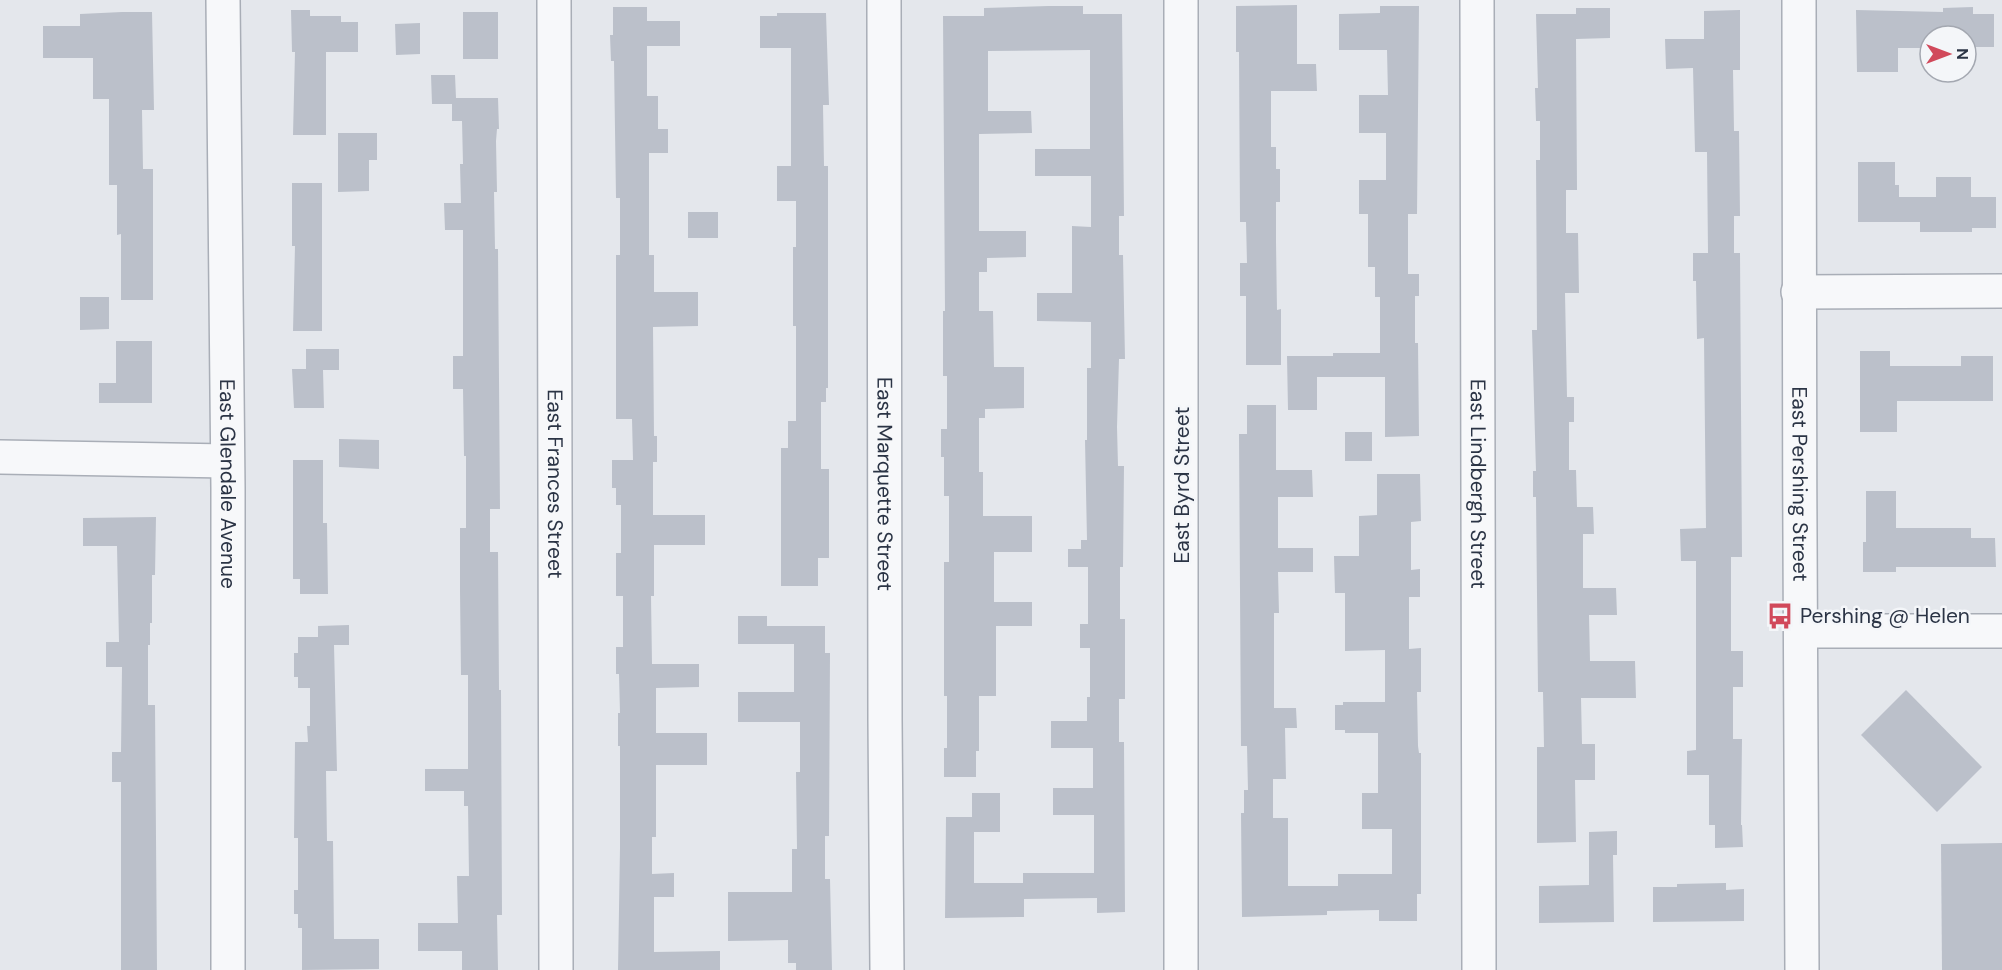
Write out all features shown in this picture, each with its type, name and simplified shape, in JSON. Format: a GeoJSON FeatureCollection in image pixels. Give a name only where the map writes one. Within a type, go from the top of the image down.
{"type":"FeatureCollection","features":[{"type":"Feature","properties":{"kind":"street","name":"East Glendale Avenue"},"geometry":{"type":"LineString","coordinates":[[223,0],[228,970]]}},
{"type":"Feature","properties":{"kind":"street","name":"East Frances Street"},"geometry":{"type":"LineString","coordinates":[[554,0],[556,970]]}},
{"type":"Feature","properties":{"kind":"street","name":"East Marquette Street"},"geometry":{"type":"LineString","coordinates":[[884,0],[887,970]]}},
{"type":"Feature","properties":{"kind":"street","name":"East Byrd Street"},"geometry":{"type":"LineString","coordinates":[[1181,0],[1182,970]]}},
{"type":"Feature","properties":{"kind":"street","name":"East Lindbergh Street"},"geometry":{"type":"LineString","coordinates":[[1477,0],[1479,970]]}},
{"type":"Feature","properties":{"kind":"street","name":"East Pershing Street"},"geometry":{"type":"LineString","coordinates":[[1799,0],[1798,292],[1802,970]]}},
{"type":"Feature","properties":{"kind":"street"},"geometry":{"type":"LineString","coordinates":[[1798,292],[2002,291]]}},
{"type":"Feature","properties":{"kind":"street"},"geometry":{"type":"LineString","coordinates":[[0,457],[227,461]]}},
{"type":"Feature","properties":{"kind":"street"},"geometry":{"type":"LineString","coordinates":[[1801,631],[2002,631]]}},
{"type":"Feature","properties":{"kind":"building"},"geometry":{"type":"Polygon","coordinates":[[[1297,5],[1297,64],[1316,64],[1317,91],[1271,91],[1271,147],[1276,147],[1276,169],[1280,169],[1280,202],[1276,202],[1276,242],[1277,310],[1281,309],[1281,365],[1246,365],[1246,296],[1240,296],[1240,263],[1247,263],[1246,222],[1240,222],[1239,52],[1236,52],[1236,6],[1297,5]]]}},
{"type":"Feature","properties":{"kind":"building"},"geometry":{"type":"Polygon","coordinates":[[[1083,6],[1083,14],[1122,14],[1124,216],[1119,216],[1119,255],[1123,255],[1125,359],[1119,359],[1117,427],[1118,466],[1124,466],[1120,619],[1125,619],[1125,699],[1119,699],[1119,742],[1124,742],[1125,912],[1097,913],[1097,898],[1024,899],[1024,917],[945,918],[946,817],[972,817],[972,793],[1000,793],[1000,832],[974,832],[974,883],[1023,883],[1023,873],[1094,873],[1094,815],[1053,815],[1053,788],[1093,788],[1093,748],[1051,748],[1051,721],[1087,721],[1087,697],[1090,697],[1090,648],[1080,648],[1080,624],[1088,624],[1088,567],[1068,567],[1068,549],[1081,549],[1081,540],[1087,540],[1085,440],[1087,440],[1087,368],[1091,368],[1091,322],[1037,321],[1037,293],[1072,293],[1072,226],[1091,227],[1091,176],[1035,176],[1035,149],[1090,149],[1090,50],[988,51],[988,111],[1031,111],[1032,133],[979,134],[979,231],[1026,231],[1026,257],[987,258],[987,272],[979,272],[979,311],[993,311],[994,367],[1024,367],[1024,408],[985,409],[985,418],[979,418],[979,472],[983,472],[983,516],[1032,516],[1032,552],[994,552],[994,602],[1032,602],[1032,626],[996,626],[996,696],[979,696],[979,751],[976,751],[976,777],[944,777],[944,748],[947,748],[947,696],[944,696],[944,562],[949,562],[949,496],[944,496],[944,457],[941,457],[941,429],[947,429],[947,376],[943,376],[943,311],[945,311],[943,16],[984,16],[984,8],[1083,6]]]}},
{"type":"Feature","properties":{"kind":"building"},"geometry":{"type":"Polygon","coordinates":[[[1380,6],[1419,6],[1417,214],[1408,214],[1408,274],[1419,274],[1419,296],[1415,296],[1415,343],[1418,343],[1419,436],[1385,437],[1385,377],[1317,377],[1317,410],[1288,410],[1287,356],[1380,353],[1380,297],[1375,297],[1375,267],[1368,267],[1368,214],[1359,214],[1359,180],[1386,180],[1386,133],[1359,133],[1359,95],[1388,95],[1387,50],[1339,50],[1339,14],[1380,13],[1380,6]]]}},
{"type":"Feature","properties":{"kind":"building"},"geometry":{"type":"Polygon","coordinates":[[[613,7],[647,7],[647,21],[680,21],[680,46],[647,46],[647,96],[658,96],[658,129],[668,129],[668,153],[649,153],[649,255],[654,255],[654,292],[698,292],[698,326],[653,327],[654,436],[657,436],[657,462],[653,462],[653,515],[705,515],[705,545],[654,545],[654,596],[651,596],[652,664],[699,664],[699,687],[656,688],[656,733],[707,733],[707,765],[656,765],[656,837],[652,837],[652,874],[674,873],[674,897],[654,897],[654,952],[720,951],[720,970],[618,970],[620,746],[618,746],[618,713],[620,713],[616,647],[623,647],[623,596],[616,596],[616,553],[621,553],[621,505],[616,505],[616,488],[612,488],[612,460],[633,460],[632,419],[616,419],[616,255],[620,255],[620,198],[616,198],[614,61],[611,61],[610,35],[613,35],[613,7]]]}},
{"type":"Feature","properties":{"kind":"building"},"geometry":{"type":"Polygon","coordinates":[[[1973,7],[1973,14],[1994,14],[1994,47],[1978,47],[1978,24],[1918,24],[1918,48],[1898,48],[1898,72],[1857,72],[1856,10],[1943,12],[1943,8],[1973,7]]]}},
{"type":"Feature","properties":{"kind":"building"},"geometry":{"type":"Polygon","coordinates":[[[1576,8],[1610,8],[1610,38],[1576,39],[1577,190],[1566,190],[1566,233],[1578,233],[1579,293],[1565,293],[1567,397],[1574,397],[1574,422],[1569,422],[1569,470],[1576,470],[1577,507],[1593,507],[1594,534],[1583,534],[1583,588],[1616,588],[1617,615],[1589,615],[1590,661],[1635,661],[1636,698],[1581,698],[1582,744],[1595,744],[1595,780],[1575,780],[1576,842],[1537,843],[1537,747],[1544,747],[1543,692],[1538,692],[1536,497],[1533,497],[1533,471],[1536,471],[1532,330],[1537,330],[1536,160],[1540,160],[1540,121],[1536,121],[1535,88],[1538,88],[1536,14],[1576,14],[1576,8]]]}},
{"type":"Feature","properties":{"kind":"building"},"geometry":{"type":"Polygon","coordinates":[[[291,10],[310,10],[310,16],[341,16],[341,22],[358,22],[358,52],[326,52],[326,135],[293,135],[295,52],[292,52],[291,10]]]}},
{"type":"Feature","properties":{"kind":"building"},"geometry":{"type":"Polygon","coordinates":[[[1740,10],[1740,70],[1733,70],[1734,131],[1739,131],[1740,216],[1734,216],[1734,253],[1740,253],[1742,557],[1731,557],[1731,651],[1743,651],[1743,687],[1733,687],[1733,739],[1742,739],[1743,847],[1715,848],[1715,825],[1709,825],[1709,775],[1687,775],[1687,751],[1696,750],[1696,561],[1681,561],[1680,529],[1706,528],[1704,338],[1697,339],[1693,253],[1708,253],[1707,152],[1695,152],[1693,68],[1666,69],[1665,39],[1704,39],[1704,11],[1740,10]]]}},
{"type":"Feature","properties":{"kind":"building"},"geometry":{"type":"Polygon","coordinates":[[[152,12],[154,110],[142,110],[143,169],[153,169],[153,300],[121,300],[121,234],[117,235],[117,185],[109,185],[109,99],[93,99],[93,58],[43,58],[43,26],[80,26],[80,14],[152,12]]]}},
{"type":"Feature","properties":{"kind":"building"},"geometry":{"type":"Polygon","coordinates":[[[463,12],[498,12],[498,59],[463,59],[463,12]]]}},
{"type":"Feature","properties":{"kind":"building"},"geometry":{"type":"Polygon","coordinates":[[[777,13],[826,13],[829,105],[823,105],[824,166],[828,166],[828,388],[826,388],[826,402],[821,402],[821,469],[829,469],[829,558],[818,558],[818,586],[781,586],[781,448],[788,448],[788,421],[796,421],[793,247],[796,247],[796,201],[777,201],[777,166],[791,166],[791,48],[760,48],[760,16],[777,16],[777,13]]]}},
{"type":"Feature","properties":{"kind":"building"},"geometry":{"type":"Polygon","coordinates":[[[420,23],[420,54],[396,55],[395,24],[420,23]]]}},
{"type":"Feature","properties":{"kind":"building"},"geometry":{"type":"Polygon","coordinates":[[[431,75],[455,75],[456,98],[498,98],[497,192],[494,192],[495,249],[498,249],[500,509],[490,509],[490,552],[498,552],[499,690],[501,690],[502,915],[497,915],[498,970],[462,970],[462,951],[418,951],[418,923],[458,923],[457,876],[469,876],[468,806],[464,806],[464,791],[425,791],[425,769],[468,769],[468,675],[461,675],[460,591],[460,528],[466,528],[466,456],[464,456],[463,389],[453,389],[453,356],[463,356],[463,230],[445,230],[444,203],[461,203],[462,121],[452,121],[452,104],[432,104],[431,75]]]}},
{"type":"Feature","properties":{"kind":"building"},"geometry":{"type":"Polygon","coordinates":[[[338,133],[377,133],[377,160],[369,160],[369,191],[338,192],[338,133]]]}},
{"type":"Feature","properties":{"kind":"building"},"geometry":{"type":"Polygon","coordinates":[[[1858,162],[1895,162],[1895,185],[1899,185],[1899,197],[1936,197],[1936,177],[1971,177],[1971,197],[1996,197],[1996,228],[1972,228],[1972,232],[1920,232],[1920,222],[1858,222],[1858,162]]]}},
{"type":"Feature","properties":{"kind":"building"},"geometry":{"type":"Polygon","coordinates":[[[292,183],[322,183],[322,331],[293,331],[295,246],[292,246],[292,183]]]}},
{"type":"Feature","properties":{"kind":"building"},"geometry":{"type":"Polygon","coordinates":[[[688,212],[718,212],[718,238],[688,238],[688,212]]]}},
{"type":"Feature","properties":{"kind":"building"},"geometry":{"type":"Polygon","coordinates":[[[80,297],[109,297],[109,329],[80,330],[80,297]]]}},
{"type":"Feature","properties":{"kind":"building"},"geometry":{"type":"Polygon","coordinates":[[[116,341],[152,341],[152,403],[99,403],[99,383],[116,383],[116,341]]]}},
{"type":"Feature","properties":{"kind":"building"},"geometry":{"type":"Polygon","coordinates":[[[306,349],[339,349],[339,370],[323,370],[324,408],[294,408],[292,369],[306,369],[306,349]]]}},
{"type":"Feature","properties":{"kind":"building"},"geometry":{"type":"Polygon","coordinates":[[[1860,351],[1890,351],[1890,366],[1961,366],[1961,356],[1993,356],[1993,401],[1897,401],[1897,432],[1860,432],[1860,351]]]}},
{"type":"Feature","properties":{"kind":"building"},"geometry":{"type":"Polygon","coordinates":[[[1247,405],[1276,405],[1276,470],[1312,470],[1313,497],[1278,497],[1278,548],[1313,548],[1313,572],[1278,572],[1279,613],[1274,613],[1274,708],[1296,708],[1297,728],[1285,728],[1286,779],[1273,779],[1273,818],[1288,818],[1288,886],[1338,886],[1338,874],[1392,874],[1392,829],[1362,829],[1362,793],[1378,793],[1378,733],[1345,733],[1345,730],[1335,730],[1335,705],[1343,705],[1343,702],[1385,702],[1385,650],[1345,651],[1345,593],[1335,593],[1334,556],[1359,556],[1359,516],[1377,515],[1377,474],[1420,474],[1421,521],[1411,522],[1411,570],[1420,569],[1420,597],[1409,597],[1409,649],[1421,648],[1421,692],[1417,692],[1418,746],[1419,753],[1421,753],[1421,894],[1417,894],[1417,921],[1379,921],[1379,910],[1327,911],[1327,915],[1242,917],[1241,813],[1244,813],[1244,790],[1248,790],[1247,746],[1241,746],[1239,434],[1247,434],[1247,405]]]}},
{"type":"Feature","properties":{"kind":"building"},"geometry":{"type":"Polygon","coordinates":[[[1345,432],[1372,432],[1372,461],[1345,461],[1345,432]]]}},
{"type":"Feature","properties":{"kind":"building"},"geometry":{"type":"Polygon","coordinates":[[[339,439],[379,440],[379,469],[339,467],[339,439]]]}},
{"type":"Feature","properties":{"kind":"building"},"geometry":{"type":"Polygon","coordinates":[[[293,460],[323,460],[323,523],[327,523],[328,594],[300,594],[300,579],[293,579],[293,460]]]}},
{"type":"Feature","properties":{"kind":"building"},"geometry":{"type":"Polygon","coordinates":[[[1866,491],[1896,491],[1896,528],[1971,528],[1971,538],[1995,538],[1996,567],[1896,567],[1896,572],[1863,572],[1863,542],[1866,542],[1866,491]]]}},
{"type":"Feature","properties":{"kind":"building"},"geometry":{"type":"Polygon","coordinates":[[[156,517],[155,575],[152,575],[152,623],[150,623],[150,645],[148,645],[148,705],[155,705],[157,970],[121,970],[121,782],[112,782],[112,752],[121,752],[122,667],[106,667],[106,642],[119,642],[117,546],[83,546],[83,518],[156,517]]]}},
{"type":"Feature","properties":{"kind":"building"},"geometry":{"type":"Polygon","coordinates":[[[738,616],[767,616],[767,626],[825,626],[825,653],[830,653],[829,836],[825,836],[825,879],[830,879],[832,970],[796,970],[796,963],[788,963],[788,940],[728,941],[728,892],[792,892],[792,849],[797,849],[796,772],[800,772],[800,722],[738,722],[738,692],[794,692],[794,644],[738,644],[738,616]]]}},
{"type":"Feature","properties":{"kind":"building"},"geometry":{"type":"Polygon","coordinates":[[[349,625],[349,645],[334,645],[337,771],[326,771],[327,841],[333,841],[334,939],[379,939],[379,969],[302,970],[302,928],[298,928],[298,914],[294,914],[294,890],[298,890],[298,838],[294,838],[295,742],[308,742],[310,688],[298,688],[298,677],[294,677],[294,653],[298,653],[298,637],[318,637],[318,626],[349,625]]]}},
{"type":"Feature","properties":{"kind":"building"},"geometry":{"type":"Polygon","coordinates":[[[1906,690],[1982,767],[1937,812],[1861,735],[1906,690]]]}},
{"type":"Feature","properties":{"kind":"building"},"geometry":{"type":"Polygon","coordinates":[[[1617,831],[1617,855],[1613,855],[1614,922],[1539,923],[1539,886],[1589,885],[1589,832],[1617,831]]]}},
{"type":"Feature","properties":{"kind":"building"},"geometry":{"type":"Polygon","coordinates":[[[2002,843],[2002,970],[1942,970],[1941,844],[2002,843]]]}},
{"type":"Feature","properties":{"kind":"building"},"geometry":{"type":"Polygon","coordinates":[[[1726,883],[1726,890],[1744,889],[1744,921],[1653,922],[1653,887],[1726,883]]]}},
{"type":"Feature","properties":{"kind":"place","name":"Pershing @ Helen"},"geometry":{"type":"Point","coordinates":[1780,616]}}]}
